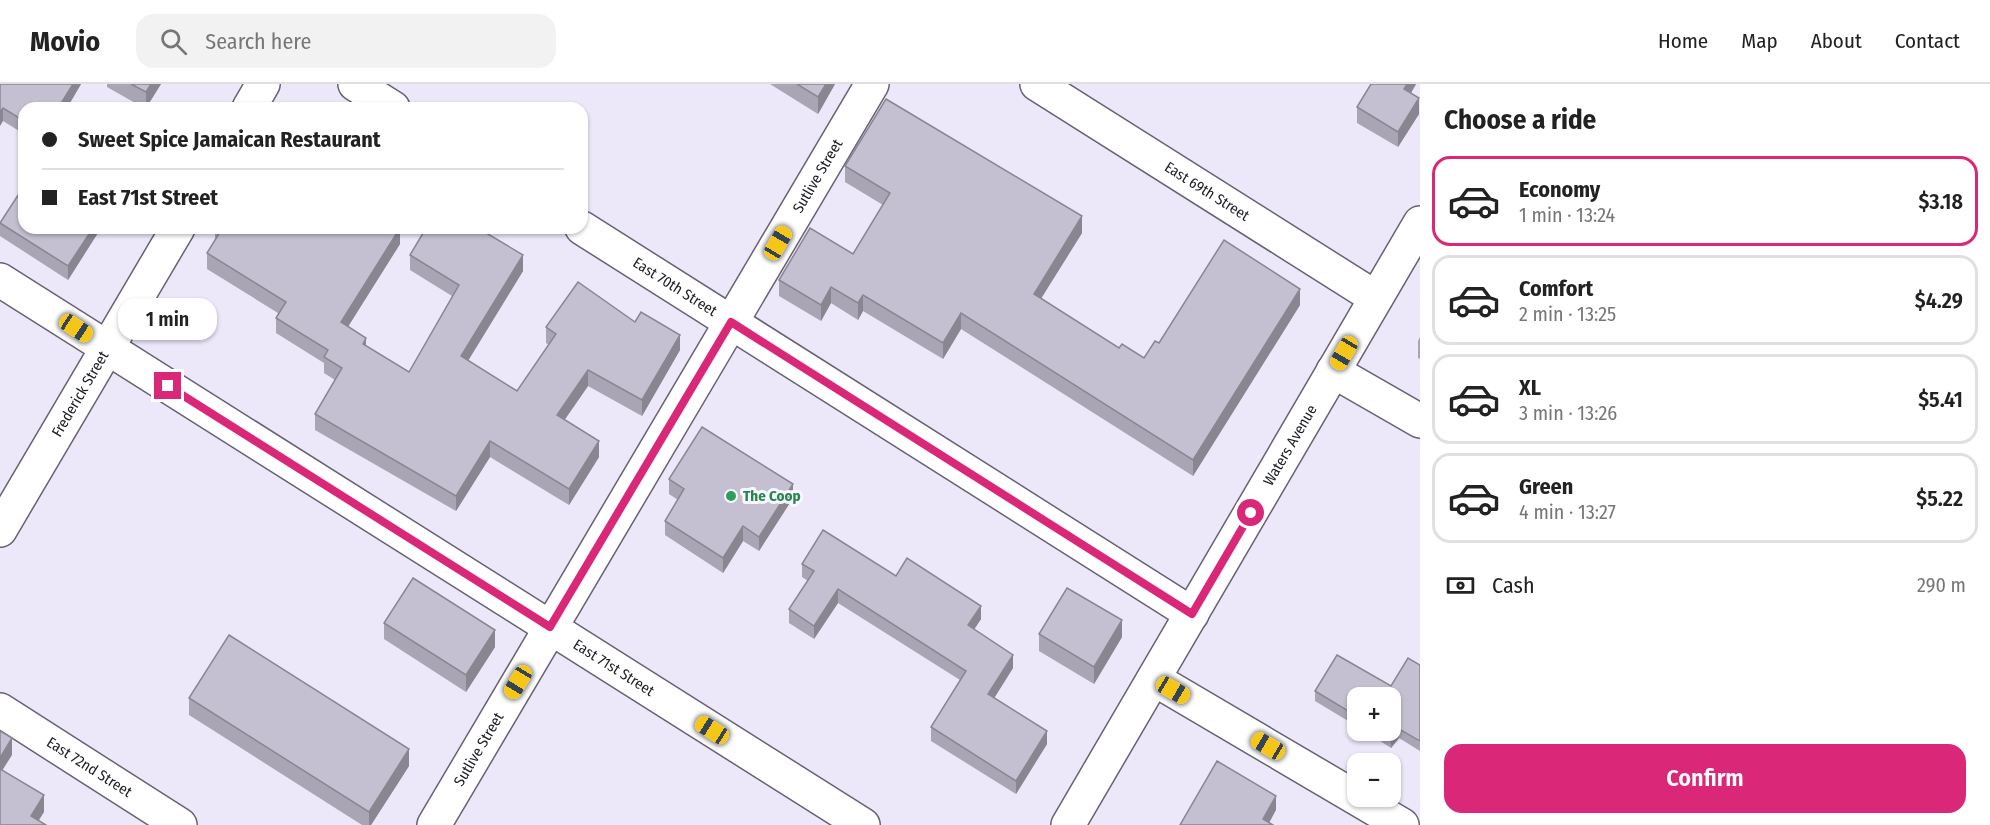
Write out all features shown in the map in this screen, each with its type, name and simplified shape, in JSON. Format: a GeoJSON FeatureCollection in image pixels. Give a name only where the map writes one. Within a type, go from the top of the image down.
{"type":"FeatureCollection","features":[{"type":"Feature","properties":{"kind":"street"},"geometry":{"type":"LineString","coordinates":[[252,102],[263,84]]}},
{"type":"Feature","properties":{"kind":"street"},"geometry":{"type":"LineString","coordinates":[[355,84],[384,102]]}},
{"type":"Feature","properties":{"kind":"street","name":"Sutlive Street"},"geometry":{"type":"LineString","coordinates":[[434,825],[872,84]]}},
{"type":"Feature","properties":{"kind":"street","name":"East 69th Street"},"geometry":{"type":"LineString","coordinates":[[1037,84],[1376,298]]}},
{"type":"Feature","properties":{"kind":"street","name":"Waters Avenue"},"geometry":{"type":"LineString","coordinates":[[1068,825],[1420,222]]}},
{"type":"Feature","properties":{"kind":"street","name":"East 70th Street"},"geometry":{"type":"LineString","coordinates":[[588,232],[1192,614]]}},
{"type":"Feature","properties":{"kind":"street","name":"Frederick Street"},"geometry":{"type":"LineString","coordinates":[[0,530],[174,234]]}},
{"type":"Feature","properties":{"kind":"street","name":"East 71st Street"},"geometry":{"type":"LineString","coordinates":[[0,280],[863,825]]}},
{"type":"Feature","properties":{"kind":"street"},"geometry":{"type":"LineString","coordinates":[[1333,371],[1420,421]]}},
{"type":"Feature","properties":{"kind":"street"},"geometry":{"type":"LineString","coordinates":[[1154,679],[1402,825]]}},
{"type":"Feature","properties":{"kind":"street","name":"East 72nd Street"},"geometry":{"type":"LineString","coordinates":[[0,710],[180,825]]}},
{"type":"Feature","properties":{"kind":"building"},"geometry":{"type":"Polygon","coordinates":[[[0,84],[73,84],[62,102],[18,102],[18,117],[3,108],[0,112],[0,84]]]}},
{"type":"Feature","properties":{"kind":"building"},"geometry":{"type":"Polygon","coordinates":[[[131,84],[151,84],[146,92],[131,84]]]}},
{"type":"Feature","properties":{"kind":"building"},"geometry":{"type":"Polygon","coordinates":[[[797,84],[826,84],[818,97],[797,84]]]}},
{"type":"Feature","properties":{"kind":"building"},"geometry":{"type":"Polygon","coordinates":[[[1371,84],[1407,84],[1404,89],[1419,98],[1398,132],[1357,107],[1371,84]]]}},
{"type":"Feature","properties":{"kind":"building"},"geometry":{"type":"Polygon","coordinates":[[[886,99],[1082,216],[1034,294],[1119,348],[1122,344],[1144,358],[1155,341],[1159,343],[1224,240],[1300,289],[1193,460],[961,313],[943,343],[863,295],[858,303],[831,287],[821,305],[779,280],[810,228],[853,254],[890,193],[845,166],[886,99]]]}},
{"type":"Feature","properties":{"kind":"building"},"geometry":{"type":"Polygon","coordinates":[[[18,195],[18,234],[89,234],[68,266],[0,223],[18,195]]]}},
{"type":"Feature","properties":{"kind":"building"},"geometry":{"type":"Polygon","coordinates":[[[219,234],[396,234],[341,322],[366,338],[363,344],[409,372],[459,285],[410,255],[422,234],[488,234],[523,255],[461,356],[517,391],[556,334],[546,327],[578,282],[635,322],[641,312],[680,335],[642,400],[588,370],[557,415],[599,441],[569,489],[490,441],[456,496],[315,414],[342,368],[324,357],[328,350],[276,318],[286,302],[207,253],[219,234]]]}},
{"type":"Feature","properties":{"kind":"building","name":"The Coop"},"geometry":{"type":"Polygon","coordinates":[[[702,427],[793,484],[759,537],[743,526],[723,558],[665,521],[684,489],[669,479],[702,427]]]}},
{"type":"Feature","properties":{"kind":"building"},"geometry":{"type":"Polygon","coordinates":[[[823,530],[896,576],[907,558],[981,606],[968,625],[1013,655],[988,694],[1047,731],[1016,781],[931,727],[966,671],[838,589],[814,626],[789,609],[814,571],[802,564],[823,530]]]}},
{"type":"Feature","properties":{"kind":"building"},"geometry":{"type":"Polygon","coordinates":[[[413,578],[495,630],[466,675],[384,623],[413,578]]]}},
{"type":"Feature","properties":{"kind":"building"},"geometry":{"type":"Polygon","coordinates":[[[1067,588],[1122,620],[1094,667],[1039,634],[1067,588]]]}},
{"type":"Feature","properties":{"kind":"building"},"geometry":{"type":"Polygon","coordinates":[[[229,635],[409,749],[369,812],[189,698],[229,635]]]}},
{"type":"Feature","properties":{"kind":"building"},"geometry":{"type":"Polygon","coordinates":[[[1337,655],[1391,686],[1408,658],[1420,665],[1420,741],[1401,730],[1401,687],[1347,687],[1347,710],[1315,691],[1337,655]]]}},
{"type":"Feature","properties":{"kind":"building"},"geometry":{"type":"Polygon","coordinates":[[[0,731],[12,738],[0,758],[0,731]]]}},
{"type":"Feature","properties":{"kind":"building"},"geometry":{"type":"Polygon","coordinates":[[[1217,761],[1276,796],[1263,819],[1273,825],[1180,825],[1217,761]]]}},
{"type":"Feature","properties":{"kind":"building"},"geometry":{"type":"Polygon","coordinates":[[[0,769],[44,795],[31,816],[46,825],[0,825],[0,769]]]}},
{"type":"Feature","properties":{"kind":"place","name":"The Coop"},"geometry":{"type":"Point","coordinates":[731,496]}},
{"type":"Feature","properties":{"kind":"route"},"geometry":{"type":"LineString","coordinates":[[168,386],[550,627],[731,322],[1192,614],[1251,513]]}}]}
